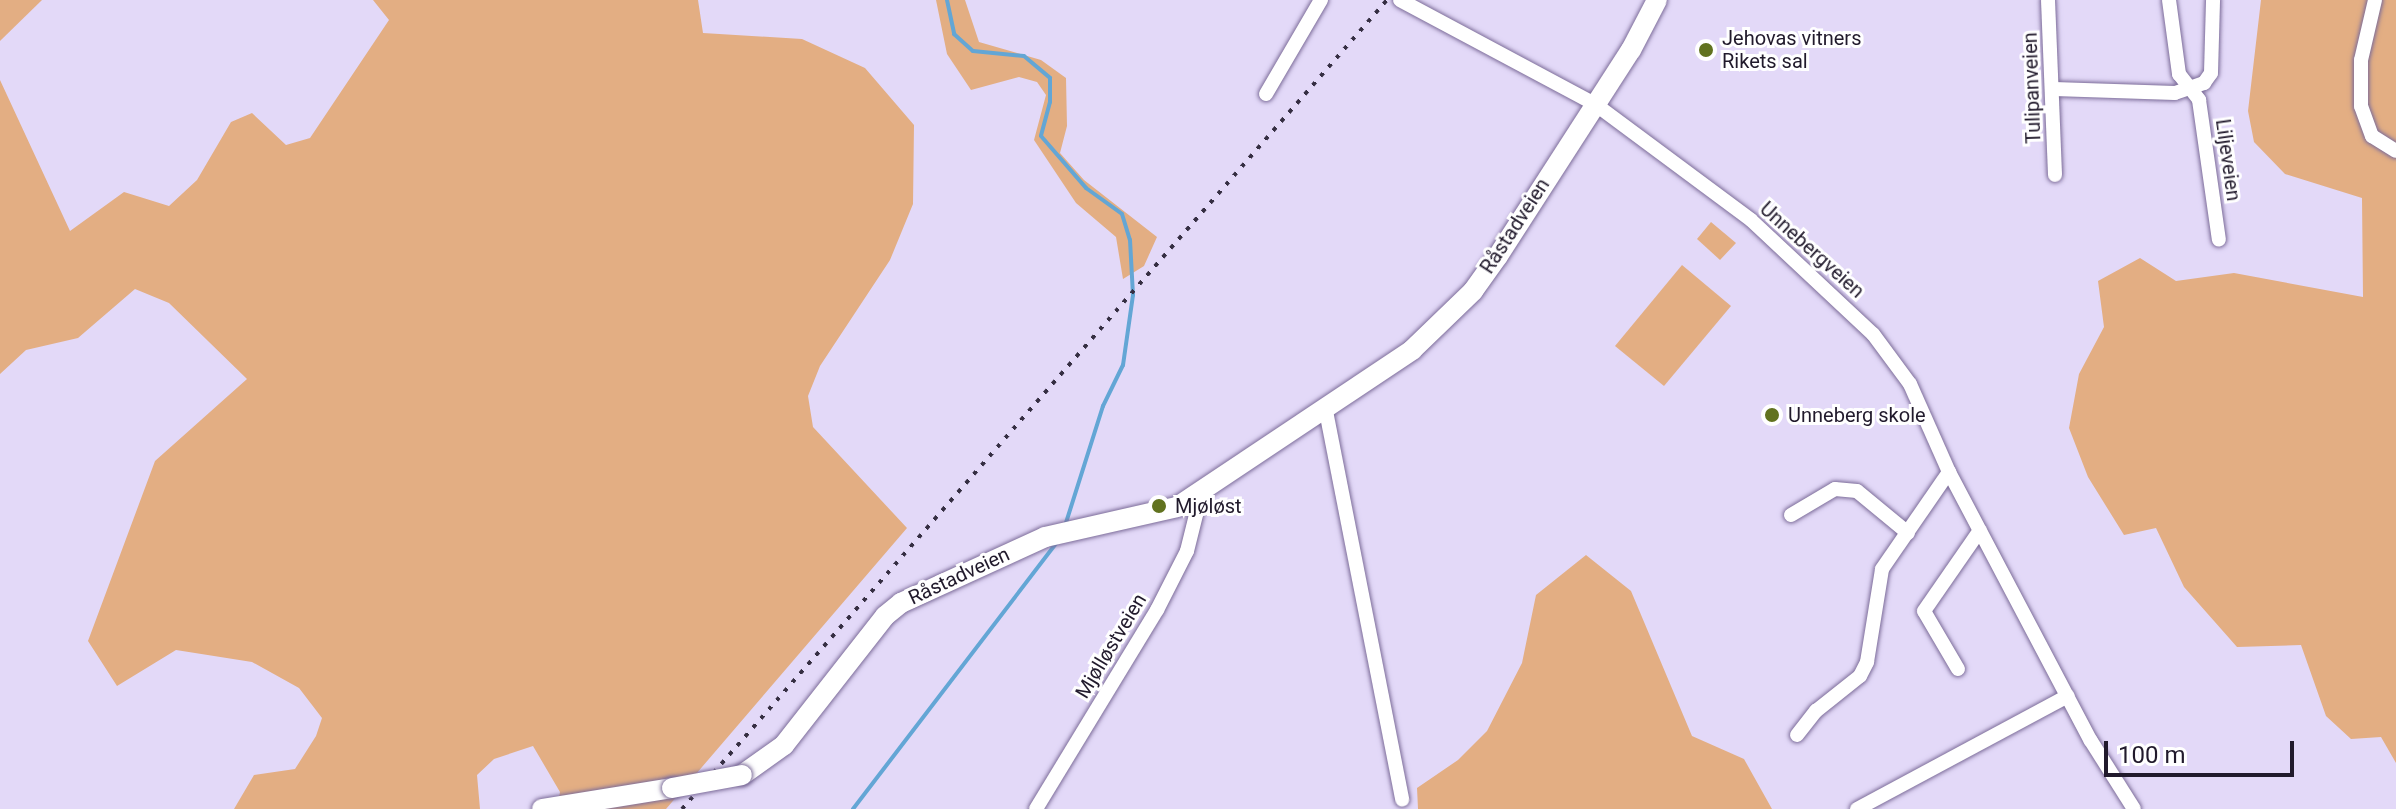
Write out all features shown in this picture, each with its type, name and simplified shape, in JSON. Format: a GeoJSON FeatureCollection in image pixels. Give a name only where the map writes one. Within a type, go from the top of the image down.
{"type":"FeatureCollection","features":[{"type":"Feature","properties":{"kind":"main road","name":"Råstadveien"},"geometry":{"type":"LineString","coordinates":[[542,809],[742,775],[784,745],[885,616],[901,603],[1045,537],[1150,516],[1201,495],[1412,350],[1473,291],[1595,104],[1657,0]]}},
{"type":"Feature","properties":{"kind":"street"},"geometry":{"type":"LineString","coordinates":[[1266,94],[1321,0]]}},
{"type":"Feature","properties":{"kind":"street","name":"Unnebergveien"},"geometry":{"type":"LineString","coordinates":[[1400,0],[1595,104],[1751,220],[1873,334],[1910,384],[1949,472],[2068,696],[2134,809]]}},
{"type":"Feature","properties":{"kind":"street","name":"Tulipanveien"},"geometry":{"type":"LineString","coordinates":[[2048,0],[2054,89],[2055,175]]}},
{"type":"Feature","properties":{"kind":"street","name":"Liljeveien"},"geometry":{"type":"LineString","coordinates":[[2169,0],[2179,74],[2199,100],[2219,240]]}},
{"type":"Feature","properties":{"kind":"street"},"geometry":{"type":"LineString","coordinates":[[2054,89],[2175,93],[2204,83],[2211,73],[2213,0]]}},
{"type":"Feature","properties":{"kind":"street"},"geometry":{"type":"LineString","coordinates":[[2375,0],[2361,60],[2361,106],[2372,136],[2396,151]]}},
{"type":"Feature","properties":{"kind":"street"},"geometry":{"type":"LineString","coordinates":[[1326,411],[1402,800]]}},
{"type":"Feature","properties":{"kind":"street"},"geometry":{"type":"LineString","coordinates":[[1797,735],[1816,711],[1860,676],[1867,662],[1882,569],[1949,472]]}},
{"type":"Feature","properties":{"kind":"street"},"geometry":{"type":"LineString","coordinates":[[1791,515],[1835,489],[1857,491],[1908,533]]}},
{"type":"Feature","properties":{"kind":"street","name":"Mjølløstveien"},"geometry":{"type":"LineString","coordinates":[[1036,809],[1157,610],[1187,551],[1201,495]]}},
{"type":"Feature","properties":{"kind":"street"},"geometry":{"type":"LineString","coordinates":[[1958,669],[1924,611],[1980,530]]}},
{"type":"Feature","properties":{"kind":"street"},"geometry":{"type":"LineString","coordinates":[[1857,809],[2068,696]]}},
{"type":"Feature","properties":{"kind":"shaded area"},"geometry":{"type":"Polygon","coordinates":[[[0,0],[42,0],[0,41],[0,0]]]}},
{"type":"Feature","properties":{"kind":"shaded area"},"geometry":{"type":"Polygon","coordinates":[[[373,0],[698,0],[703,33],[802,39],[865,68],[914,125],[913,204],[890,260],[820,366],[808,396],[813,427],[907,528],[666,809],[557,809],[560,792],[533,746],[494,759],[477,775],[480,809],[234,809],[254,775],[295,769],[316,736],[322,718],[299,688],[252,662],[176,650],[117,686],[88,641],[155,461],[247,379],[169,303],[135,289],[78,338],[26,350],[0,374],[0,80],[70,231],[124,192],[169,206],[197,180],[231,122],[252,113],[286,145],[310,138],[389,20],[373,0]]]}},
{"type":"Feature","properties":{"kind":"shaded area"},"geometry":{"type":"Polygon","coordinates":[[[936,0],[965,0],[979,42],[1041,60],[1066,78],[1067,126],[1060,153],[1084,180],[1157,237],[1144,266],[1123,279],[1116,237],[1076,203],[1034,140],[1046,95],[1037,82],[1019,77],[971,90],[947,54],[936,0]]]}},
{"type":"Feature","properties":{"kind":"shaded area"},"geometry":{"type":"Polygon","coordinates":[[[2261,0],[2396,0],[2396,763],[2381,737],[2351,739],[2326,716],[2301,645],[2237,647],[2184,587],[2156,528],[2124,535],[2088,477],[2069,428],[2079,374],[2104,327],[2098,281],[2140,258],[2176,281],[2234,273],[2363,297],[2362,198],[2285,174],[2254,142],[2248,111],[2261,0]]]}},
{"type":"Feature","properties":{"kind":"shaded area"},"geometry":{"type":"Polygon","coordinates":[[[1711,222],[1736,243],[1720,260],[1697,239],[1711,222]]]}},
{"type":"Feature","properties":{"kind":"shaded area"},"geometry":{"type":"Polygon","coordinates":[[[1682,265],[1731,306],[1664,386],[1615,346],[1682,265]]]}},
{"type":"Feature","properties":{"kind":"shaded area"},"geometry":{"type":"Polygon","coordinates":[[[1586,555],[1631,591],[1692,736],[1744,759],[1772,809],[1418,809],[1417,788],[1458,760],[1487,731],[1522,663],[1536,595],[1586,555]]]}},
{"type":"Feature","properties":{"kind":"waterway"},"geometry":{"type":"LineString","coordinates":[[947,0],[954,34],[973,51],[1024,56],[1050,78],[1050,102],[1041,136],[1086,188],[1122,214],[1130,240],[1133,295],[1123,365],[1103,406],[1065,526]]}},
{"type":"Feature","properties":{"kind":"waterway"},"geometry":{"type":"LineString","coordinates":[[853,809],[1058,541]]}},
{"type":"Feature","properties":{"kind":"railway"},"geometry":{"type":"LineString","coordinates":[[682,809],[1387,0]]}},
{"type":"Feature","properties":{"kind":"place","name":"Jehovas vitners Rikets sal"},"geometry":{"type":"Point","coordinates":[1706,50]}},
{"type":"Feature","properties":{"kind":"place","name":"Unneberg skole"},"geometry":{"type":"Point","coordinates":[1772,415]}},
{"type":"Feature","properties":{"kind":"place","name":"Mjøløst"},"geometry":{"type":"Point","coordinates":[1159,506]}}]}
